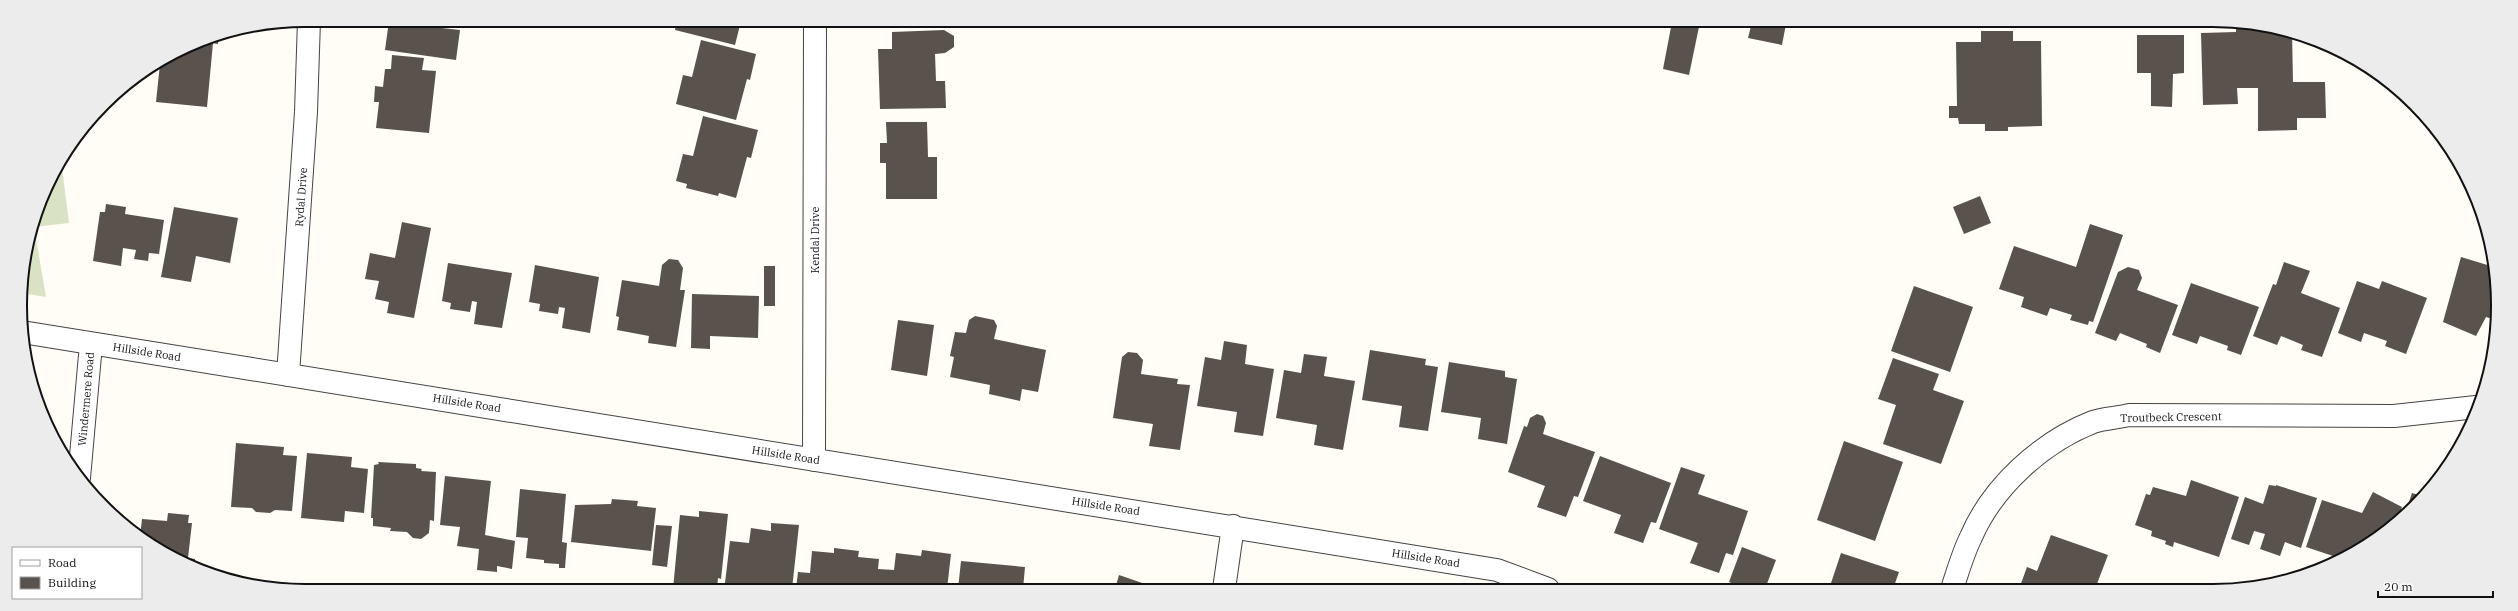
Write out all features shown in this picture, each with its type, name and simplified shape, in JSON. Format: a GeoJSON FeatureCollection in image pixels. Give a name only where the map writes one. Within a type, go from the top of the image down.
{"type":"FeatureCollection","features":[{"type":"Feature","properties":{"kind":"street","name":"Rydal Drive"},"geometry":{"type":"LineString","coordinates":[[288,375],[306,112],[309,27]]}},
{"type":"Feature","properties":{"kind":"street","name":"Kendal Drive"},"geometry":{"type":"LineString","coordinates":[[814,460],[815,27]]}},
{"type":"Feature","properties":{"kind":"street","name":"Hillside Road"},"geometry":{"type":"LineString","coordinates":[[29,333],[1233,526],[1497,570],[1535,584]]}},
{"type":"Feature","properties":{"kind":"street","name":"Windermere Road"},"geometry":{"type":"LineString","coordinates":[[80,468],[91,344]]}},
{"type":"Feature","properties":{"kind":"street","name":"Troutbeck Crescent"},"geometry":{"type":"LineString","coordinates":[[1954,584],[1971,536],[1990,504],[2012,477],[2034,455],[2063,437],[2094,422],[2129,416],[2394,416],[2472,407]]}},
{"type":"Feature","properties":{"kind":"street"},"geometry":{"type":"LineString","coordinates":[[1225,584],[1233,526]]}},
{"type":"Feature","properties":{"kind":"green space"},"geometry":{"type":"Polygon","coordinates":[[[62,170],[69,223],[38,227],[48,199],[62,170]]]}},
{"type":"Feature","properties":{"kind":"green space"},"geometry":{"type":"Polygon","coordinates":[[[35,235],[46,297],[28,294],[29,269],[35,235]]]}},
{"type":"Feature","properties":{"kind":"building"},"geometry":{"type":"Polygon","coordinates":[[[442,27],[460,30],[456,60],[385,50],[388,28],[385,28],[442,27]]]}},
{"type":"Feature","properties":{"kind":"building"},"geometry":{"type":"Polygon","coordinates":[[[676,27],[740,27],[735,45],[675,30],[676,27]]]}},
{"type":"Feature","properties":{"kind":"building"},"geometry":{"type":"Polygon","coordinates":[[[1671,27],[1699,27],[1689,75],[1663,69],[1671,27]]]}},
{"type":"Feature","properties":{"kind":"building"},"geometry":{"type":"Polygon","coordinates":[[[1751,27],[1785,27],[1782,45],[1748,38],[1751,27]]]}},
{"type":"Feature","properties":{"kind":"building"},"geometry":{"type":"Polygon","coordinates":[[[2236,28],[2249,29],[2292,39],[2293,82],[2325,82],[2326,118],[2297,118],[2297,130],[2258,131],[2258,88],[2237,88],[2238,104],[2203,105],[2201,33],[2236,32],[2236,28]]]}},
{"type":"Feature","properties":{"kind":"building"},"geometry":{"type":"Polygon","coordinates":[[[944,30],[954,36],[954,47],[945,53],[935,54],[936,81],[945,81],[946,108],[880,109],[878,49],[892,49],[892,32],[944,30]]]}},
{"type":"Feature","properties":{"kind":"building"},"geometry":{"type":"Polygon","coordinates":[[[1981,31],[2013,31],[2013,41],[2041,41],[2042,126],[2008,127],[2008,131],[1985,131],[1985,124],[1959,124],[1958,118],[1949,118],[1949,106],[1957,106],[1956,42],[1981,42],[1981,31]]]}},
{"type":"Feature","properties":{"kind":"building"},"geometry":{"type":"Polygon","coordinates":[[[2137,35],[2184,35],[2184,73],[2173,74],[2172,107],[2151,106],[2151,73],[2137,73],[2137,35]]]}},
{"type":"Feature","properties":{"kind":"building"},"geometry":{"type":"Polygon","coordinates":[[[701,40],[756,54],[750,80],[747,79],[736,120],[676,104],[683,75],[692,77],[701,40]]]}},
{"type":"Feature","properties":{"kind":"building"},"geometry":{"type":"Polygon","coordinates":[[[213,43],[207,107],[156,102],[160,68],[182,56],[213,43]]]}},
{"type":"Feature","properties":{"kind":"building"},"geometry":{"type":"Polygon","coordinates":[[[392,55],[424,58],[422,70],[436,71],[429,133],[376,128],[379,102],[374,102],[375,86],[383,87],[385,69],[391,69],[392,55]]]}},
{"type":"Feature","properties":{"kind":"building"},"geometry":{"type":"Polygon","coordinates":[[[703,116],[758,130],[751,158],[747,157],[736,198],[719,193],[718,196],[686,188],[687,184],[676,181],[683,154],[693,156],[703,116]]]}},
{"type":"Feature","properties":{"kind":"building"},"geometry":{"type":"Polygon","coordinates":[[[886,122],[927,122],[928,157],[937,157],[937,199],[886,199],[886,163],[880,163],[880,143],[887,143],[886,122]]]}},
{"type":"Feature","properties":{"kind":"building"},"geometry":{"type":"Polygon","coordinates":[[[1980,196],[1991,223],[1964,234],[1953,207],[1980,196]]]}},
{"type":"Feature","properties":{"kind":"building"},"geometry":{"type":"Polygon","coordinates":[[[106,204],[126,207],[125,214],[164,220],[159,254],[149,253],[148,261],[134,259],[136,250],[123,248],[121,266],[93,261],[100,212],[105,212],[106,204]]]}},
{"type":"Feature","properties":{"kind":"building"},"geometry":{"type":"Polygon","coordinates":[[[174,207],[238,218],[230,263],[196,256],[191,282],[161,277],[174,207]]]}},
{"type":"Feature","properties":{"kind":"building"},"geometry":{"type":"Polygon","coordinates":[[[402,222],[431,228],[414,318],[387,313],[389,302],[375,299],[379,281],[365,279],[370,253],[395,258],[402,222]]]}},
{"type":"Feature","properties":{"kind":"building"},"geometry":{"type":"Polygon","coordinates":[[[2090,224],[2123,235],[2093,322],[2089,321],[2088,325],[2070,320],[2072,315],[2050,308],[2047,316],[2021,307],[2024,297],[1999,289],[2014,246],[2076,267],[2090,224]]]}},
{"type":"Feature","properties":{"kind":"building"},"geometry":{"type":"Polygon","coordinates":[[[2461,257],[2488,265],[2490,318],[2486,317],[2476,336],[2443,322],[2461,257]]]}},
{"type":"Feature","properties":{"kind":"building"},"geometry":{"type":"Polygon","coordinates":[[[669,259],[678,260],[683,268],[680,290],[685,290],[676,347],[648,343],[649,336],[617,330],[619,317],[616,316],[622,280],[659,286],[662,265],[669,259]]]}},
{"type":"Feature","properties":{"kind":"building"},"geometry":{"type":"Polygon","coordinates":[[[2284,262],[2310,271],[2301,293],[2340,308],[2322,357],[2301,350],[2303,345],[2281,336],[2277,345],[2253,336],[2273,284],[2276,285],[2284,262]]]}},
{"type":"Feature","properties":{"kind":"building"},"geometry":{"type":"Polygon","coordinates":[[[448,263],[512,273],[502,328],[474,324],[477,302],[472,301],[470,312],[450,309],[451,303],[442,301],[448,263]]]}},
{"type":"Feature","properties":{"kind":"building"},"geometry":{"type":"Polygon","coordinates":[[[535,265],[599,277],[590,333],[562,328],[565,308],[559,307],[558,314],[539,311],[540,304],[529,302],[535,265]]]}},
{"type":"Feature","properties":{"kind":"building"},"geometry":{"type":"Polygon","coordinates":[[[764,266],[775,266],[775,306],[764,306],[764,266]]]}},
{"type":"Feature","properties":{"kind":"building"},"geometry":{"type":"Polygon","coordinates":[[[2128,267],[2139,270],[2142,278],[2137,290],[2178,305],[2160,353],[2146,347],[2147,344],[2120,333],[2116,341],[2095,333],[2118,272],[2128,267]]]}},
{"type":"Feature","properties":{"kind":"building"},"geometry":{"type":"Polygon","coordinates":[[[2357,281],[2379,289],[2382,281],[2427,298],[2406,354],[2385,346],[2387,341],[2364,333],[2361,342],[2338,333],[2357,281]]]}},
{"type":"Feature","properties":{"kind":"building"},"geometry":{"type":"Polygon","coordinates":[[[2191,283],[2259,307],[2241,355],[2227,350],[2228,346],[2200,336],[2197,344],[2172,335],[2191,283]]]}},
{"type":"Feature","properties":{"kind":"building"},"geometry":{"type":"Polygon","coordinates":[[[1914,286],[1973,307],[1950,372],[1891,351],[1914,286]]]}},
{"type":"Feature","properties":{"kind":"building"},"geometry":{"type":"Polygon","coordinates":[[[692,294],[759,296],[758,338],[710,336],[710,349],[691,348],[692,294]]]}},
{"type":"Feature","properties":{"kind":"building"},"geometry":{"type":"Polygon","coordinates":[[[975,316],[994,320],[997,326],[994,339],[1046,350],[1038,392],[1022,389],[1020,401],[989,394],[990,385],[950,377],[954,357],[950,356],[955,332],[966,333],[969,320],[975,316]]]}},
{"type":"Feature","properties":{"kind":"building"},"geometry":{"type":"Polygon","coordinates":[[[898,320],[934,325],[927,376],[891,370],[898,320]]]}},
{"type":"Feature","properties":{"kind":"building"},"geometry":{"type":"Polygon","coordinates":[[[1224,341],[1247,345],[1245,364],[1274,369],[1263,436],[1234,432],[1237,412],[1197,406],[1205,357],[1221,360],[1224,341]]]}},
{"type":"Feature","properties":{"kind":"building"},"geometry":{"type":"Polygon","coordinates":[[[1370,350],[1426,359],[1425,365],[1438,367],[1428,431],[1399,427],[1402,406],[1362,400],[1370,350]]]}},
{"type":"Feature","properties":{"kind":"building"},"geometry":{"type":"Polygon","coordinates":[[[1128,352],[1137,353],[1143,360],[1141,374],[1178,379],[1177,384],[1190,385],[1180,450],[1149,446],[1153,424],[1113,418],[1122,357],[1128,352]]]}},
{"type":"Feature","properties":{"kind":"building"},"geometry":{"type":"Polygon","coordinates":[[[1304,354],[1327,357],[1324,376],[1355,381],[1343,450],[1314,445],[1317,425],[1276,418],[1284,370],[1301,373],[1304,354]]]}},
{"type":"Feature","properties":{"kind":"building"},"geometry":{"type":"Polygon","coordinates":[[[1893,358],[1939,374],[1933,390],[1964,401],[1941,464],[1883,444],[1896,405],[1878,399],[1893,358]]]}},
{"type":"Feature","properties":{"kind":"building"},"geometry":{"type":"Polygon","coordinates":[[[1449,362],[1505,371],[1505,377],[1517,379],[1507,444],[1478,439],[1481,418],[1441,412],[1449,362]]]}},
{"type":"Feature","properties":{"kind":"building"},"geometry":{"type":"Polygon","coordinates":[[[1537,414],[1543,416],[1546,423],[1543,434],[1595,452],[1578,497],[1574,496],[1566,517],[1537,507],[1545,486],[1508,472],[1524,426],[1527,427],[1530,418],[1537,414]]]}},
{"type":"Feature","properties":{"kind":"building"},"geometry":{"type":"Polygon","coordinates":[[[1844,441],[1903,462],[1875,541],[1817,520],[1844,441]]]}},
{"type":"Feature","properties":{"kind":"building"},"geometry":{"type":"Polygon","coordinates":[[[236,443],[284,447],[283,455],[297,456],[292,511],[275,510],[270,513],[256,512],[252,508],[231,507],[236,443]]]}},
{"type":"Feature","properties":{"kind":"building"},"geometry":{"type":"Polygon","coordinates":[[[307,453],[352,457],[351,467],[368,469],[364,513],[345,511],[344,522],[301,518],[307,453]]]}},
{"type":"Feature","properties":{"kind":"building"},"geometry":{"type":"Polygon","coordinates":[[[1600,456],[1671,483],[1656,523],[1651,522],[1643,543],[1614,533],[1621,515],[1583,501],[1600,456]]]}},
{"type":"Feature","properties":{"kind":"building"},"geometry":{"type":"Polygon","coordinates":[[[378,462],[416,464],[416,468],[422,469],[421,471],[436,472],[434,521],[430,520],[429,533],[421,539],[413,538],[407,532],[390,531],[391,528],[373,526],[373,518],[371,518],[374,465],[379,464],[378,462]]]}},
{"type":"Feature","properties":{"kind":"building"},"geometry":{"type":"Polygon","coordinates":[[[1681,467],[1705,475],[1698,494],[1748,511],[1733,555],[1726,553],[1719,573],[1690,563],[1698,543],[1659,529],[1681,467]]]}},
{"type":"Feature","properties":{"kind":"building"},"geometry":{"type":"Polygon","coordinates":[[[445,476],[491,481],[485,535],[515,541],[512,569],[497,566],[497,572],[477,570],[479,549],[457,546],[460,527],[440,525],[445,476]]]}},
{"type":"Feature","properties":{"kind":"building"},"geometry":{"type":"Polygon","coordinates":[[[2191,480],[2239,497],[2219,557],[2174,542],[2173,547],[2165,544],[2166,541],[2151,536],[2152,531],[2135,525],[2146,494],[2150,495],[2153,487],[2186,496],[2191,480]]]}},
{"type":"Feature","properties":{"kind":"building"},"geometry":{"type":"Polygon","coordinates":[[[2269,485],[2276,485],[2317,498],[2301,548],[2285,542],[2280,556],[2260,549],[2265,534],[2254,531],[2249,545],[2231,539],[2245,497],[2263,504],[2269,485]]]}},
{"type":"Feature","properties":{"kind":"building"},"geometry":{"type":"Polygon","coordinates":[[[520,489],[566,494],[562,542],[567,543],[565,568],[559,568],[559,564],[544,563],[544,560],[526,558],[528,538],[516,537],[520,489]]]}},
{"type":"Feature","properties":{"kind":"building"},"geometry":{"type":"Polygon","coordinates":[[[2373,492],[2402,507],[2396,515],[2367,537],[2352,547],[2334,556],[2306,547],[2322,500],[2362,513],[2373,492]]]}},
{"type":"Feature","properties":{"kind":"building"},"geometry":{"type":"Polygon","coordinates":[[[2412,493],[2417,494],[2409,502],[2412,493]]]}},
{"type":"Feature","properties":{"kind":"building"},"geometry":{"type":"Polygon","coordinates":[[[612,499],[638,501],[637,506],[656,508],[651,551],[571,542],[575,505],[611,504],[612,499]]]}},
{"type":"Feature","properties":{"kind":"building"},"geometry":{"type":"Polygon","coordinates":[[[699,511],[728,514],[721,579],[718,578],[717,584],[673,584],[680,515],[699,517],[699,511]]]}},
{"type":"Feature","properties":{"kind":"building"},"geometry":{"type":"Polygon","coordinates":[[[168,513],[189,515],[188,523],[192,523],[188,558],[166,547],[141,530],[142,519],[167,521],[168,513]]]}},
{"type":"Feature","properties":{"kind":"building"},"geometry":{"type":"Polygon","coordinates":[[[771,523],[799,525],[793,584],[725,583],[730,541],[749,543],[751,528],[771,531],[771,523]]]}},
{"type":"Feature","properties":{"kind":"building"},"geometry":{"type":"Polygon","coordinates":[[[656,525],[672,526],[667,567],[652,565],[656,525]]]}},
{"type":"Feature","properties":{"kind":"building"},"geometry":{"type":"Polygon","coordinates":[[[2051,535],[2108,555],[2097,584],[2021,584],[2027,567],[2037,571],[2051,535]]]}},
{"type":"Feature","properties":{"kind":"building"},"geometry":{"type":"Polygon","coordinates":[[[1742,547],[1776,560],[1767,584],[1734,584],[1729,582],[1742,547]]]}},
{"type":"Feature","properties":{"kind":"building"},"geometry":{"type":"Polygon","coordinates":[[[834,548],[859,551],[858,557],[879,559],[878,569],[894,570],[896,553],[921,556],[922,550],[951,554],[948,584],[797,584],[798,572],[810,573],[812,551],[834,553],[834,548]]]}},
{"type":"Feature","properties":{"kind":"building"},"geometry":{"type":"Polygon","coordinates":[[[1841,553],[1899,572],[1895,584],[1831,584],[1841,553]]]}},
{"type":"Feature","properties":{"kind":"building"},"geometry":{"type":"Polygon","coordinates":[[[961,561],[1025,567],[1023,584],[959,584],[961,561]]]}},
{"type":"Feature","properties":{"kind":"building"},"geometry":{"type":"Polygon","coordinates":[[[1119,575],[1145,584],[1116,584],[1119,575]]]}}]}
